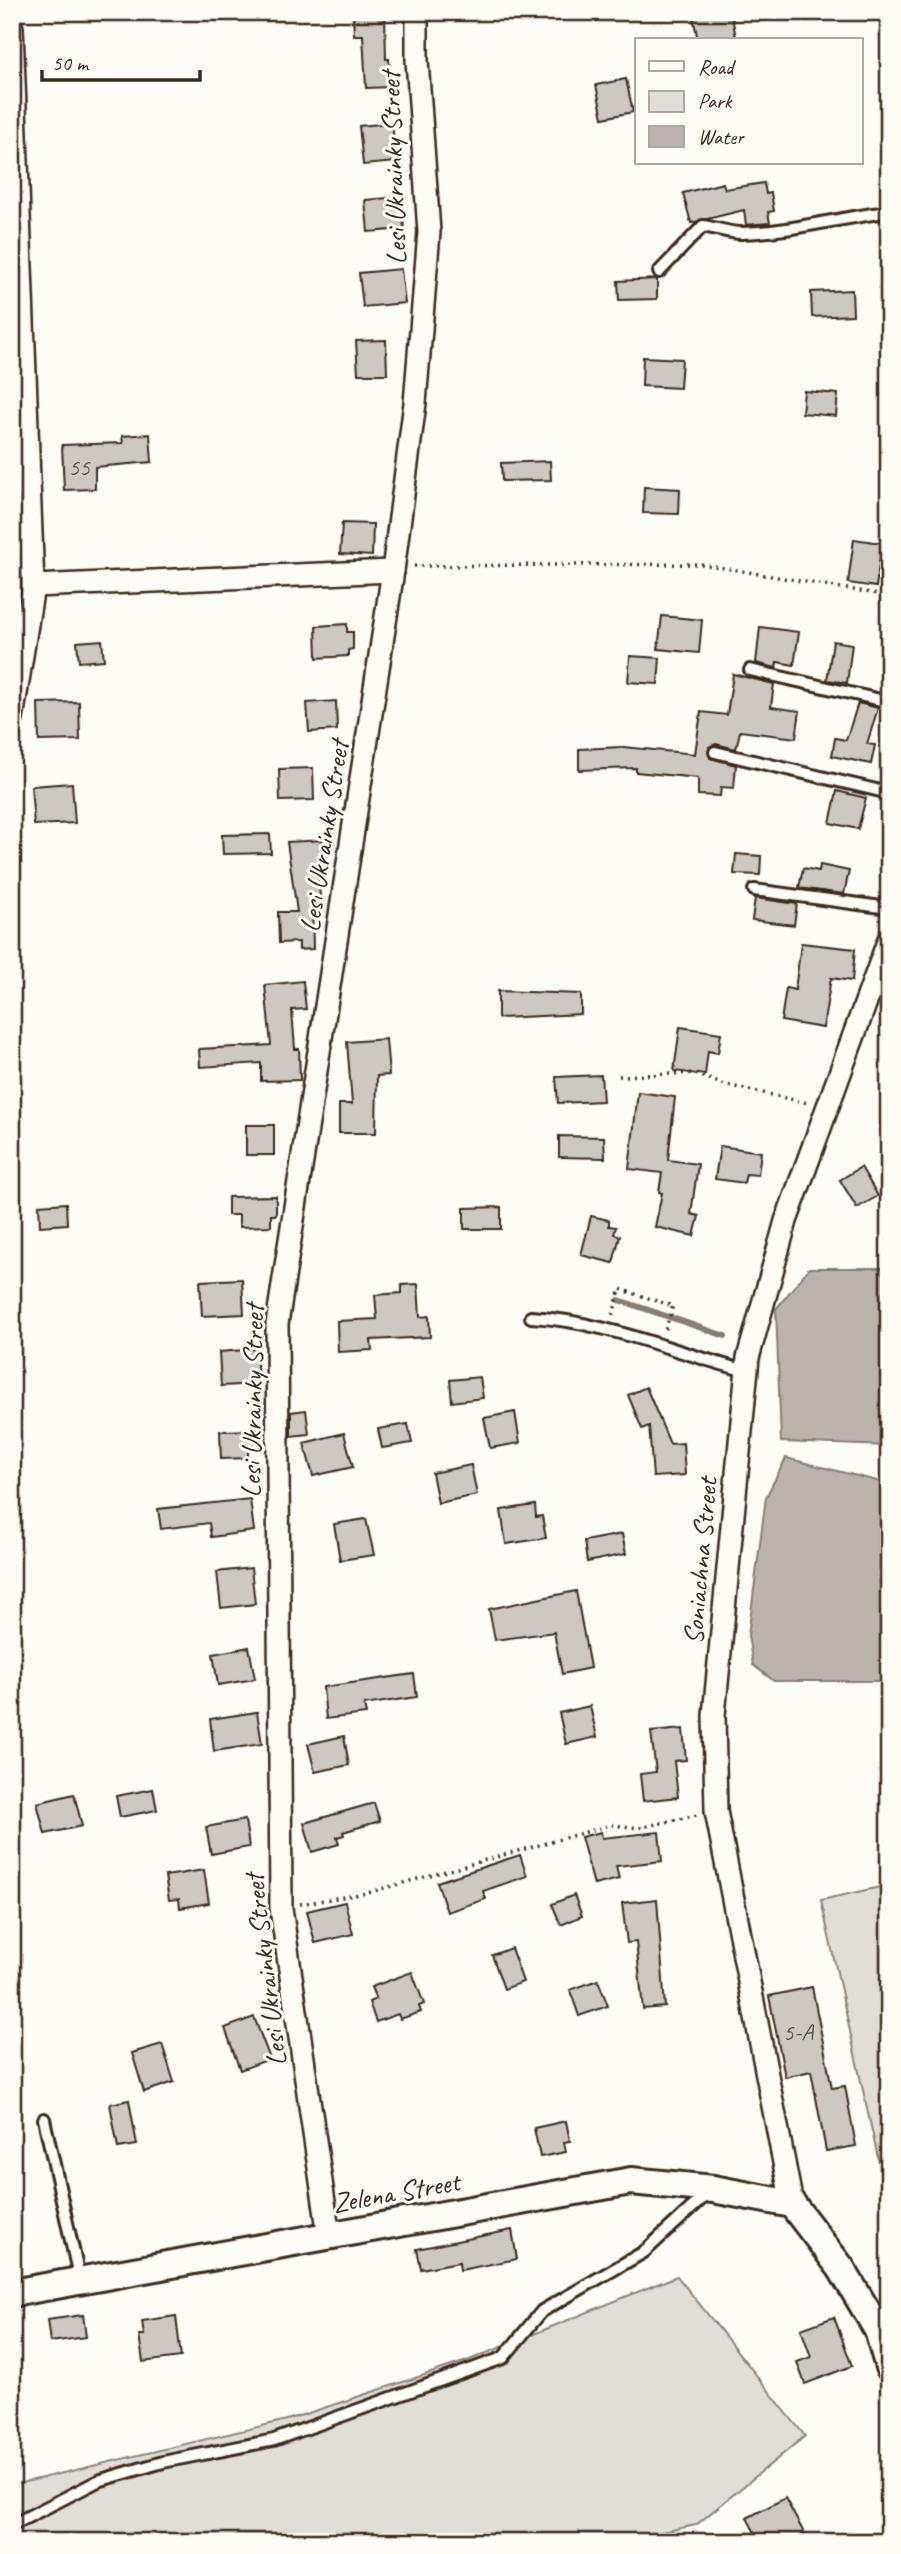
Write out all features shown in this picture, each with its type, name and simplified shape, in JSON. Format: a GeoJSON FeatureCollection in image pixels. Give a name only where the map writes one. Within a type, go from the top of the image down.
{"type":"FeatureCollection","features":[{"type":"Feature","properties":{"kind":"street","name":"Lesi Ukrainky Street"},"geometry":{"type":"LineString","coordinates":[[329,2236],[281,1908],[277,1324],[404,569],[429,232],[417,60],[417,12]]}},
{"type":"Feature","properties":{"kind":"street"},"geometry":{"type":"LineString","coordinates":[[12,28],[22,552],[33,586],[12,719]]}},
{"type":"Feature","properties":{"kind":"street"},"geometry":{"type":"LineString","coordinates":[[33,586],[404,569]]}},
{"type":"Feature","properties":{"kind":"street","name":"Soniachna Street"},"geometry":{"type":"LineString","coordinates":[[792,2204],[716,1811],[714,1715],[747,1371],[786,1221],[889,939]]}},
{"type":"Feature","properties":{"kind":"street","name":"Zelena Street"},"geometry":{"type":"LineString","coordinates":[[12,2293],[631,2181],[713,2189],[792,2204]]}},
{"type":"Feature","properties":{"kind":"street"},"geometry":{"type":"LineString","coordinates":[[792,2204],[884,2328],[889,2367]]}},
{"type":"Feature","properties":{"kind":"lane"},"geometry":{"type":"LineString","coordinates":[[659,272],[703,226],[738,233],[889,212]]}},
{"type":"Feature","properties":{"kind":"lane"},"geometry":{"type":"LineString","coordinates":[[750,670],[889,702]]}},
{"type":"Feature","properties":{"kind":"lane"},"geometry":{"type":"LineString","coordinates":[[715,752],[889,793]]}},
{"type":"Feature","properties":{"kind":"lane"},"geometry":{"type":"LineString","coordinates":[[754,890],[889,908]]}},
{"type":"Feature","properties":{"kind":"lane"},"geometry":{"type":"LineString","coordinates":[[531,1317],[564,1319],[593,1325],[747,1371]]}},
{"type":"Feature","properties":{"kind":"lane"},"geometry":{"type":"LineString","coordinates":[[44,2119],[80,2281]]}},
{"type":"Feature","properties":{"kind":"lane"},"geometry":{"type":"LineString","coordinates":[[12,2525],[98,2481],[163,2462],[274,2440],[503,2358],[542,2311],[644,2252],[713,2189]]}},
{"type":"Feature","properties":{"kind":"path"},"geometry":{"type":"LineString","coordinates":[[404,569],[701,564],[889,596]]}},
{"type":"Feature","properties":{"kind":"path"},"geometry":{"type":"LineString","coordinates":[[619,1076],[693,1073],[775,1097],[828,1106]]}},
{"type":"Feature","properties":{"kind":"path"},"geometry":{"type":"LineString","coordinates":[[622,1317],[612,1314],[620,1289],[673,1306],[665,1331]]}},
{"type":"Feature","properties":{"kind":"path"},"geometry":{"type":"LineString","coordinates":[[653,1327],[677,1335]]}},
{"type":"Feature","properties":{"kind":"path"},"geometry":{"type":"LineString","coordinates":[[281,1908],[366,1893],[611,1825],[639,1828],[716,1811]]}},
{"type":"Feature","properties":{"kind":"green space"},"geometry":{"type":"Polygon","coordinates":[[[889,1885],[889,2208],[821,1900],[889,1885]]]}},
{"type":"Feature","properties":{"kind":"green space"},"geometry":{"type":"Polygon","coordinates":[[[677,2276],[805,2436],[696,2525],[613,2542],[12,2542],[12,2485],[287,2420],[467,2361],[677,2276]]]}},
{"type":"Feature","properties":{"kind":"water"},"geometry":{"type":"Polygon","coordinates":[[[809,1268],[889,1268],[889,1446],[781,1442],[776,1309],[809,1268]]]}},
{"type":"Feature","properties":{"kind":"water"},"geometry":{"type":"Polygon","coordinates":[[[786,1458],[889,1484],[889,1681],[774,1681],[753,1665],[748,1636],[766,1497],[786,1458]]]}},
{"type":"Feature","properties":{"kind":"building"},"geometry":{"type":"Polygon","coordinates":[[[353,12],[385,12],[386,59],[389,59],[391,87],[366,88],[363,35],[354,35],[353,12]]]}},
{"type":"Feature","properties":{"kind":"building"},"geometry":{"type":"Polygon","coordinates":[[[731,12],[736,37],[698,38],[693,17],[731,12]]]}},
{"type":"Feature","properties":{"kind":"building"},"geometry":{"type":"Polygon","coordinates":[[[626,79],[633,112],[603,118],[596,85],[626,79]]]}},
{"type":"Feature","properties":{"kind":"building"},"geometry":{"type":"Polygon","coordinates":[[[392,123],[396,162],[363,165],[359,126],[392,123]]]}},
{"type":"Feature","properties":{"kind":"building"},"geometry":{"type":"Polygon","coordinates":[[[723,183],[725,189],[764,183],[766,194],[771,193],[774,211],[768,212],[770,223],[746,225],[744,210],[691,223],[683,193],[723,183]]]}},
{"type":"Feature","properties":{"kind":"building"},"geometry":{"type":"Polygon","coordinates":[[[401,197],[404,229],[368,232],[365,200],[401,197]]]}},
{"type":"Feature","properties":{"kind":"building"},"geometry":{"type":"Polygon","coordinates":[[[401,269],[405,303],[363,307],[359,273],[401,269]]]}},
{"type":"Feature","properties":{"kind":"building"},"geometry":{"type":"Polygon","coordinates":[[[657,279],[657,299],[619,300],[618,281],[657,279]]]}},
{"type":"Feature","properties":{"kind":"building"},"geometry":{"type":"Polygon","coordinates":[[[852,290],[853,315],[812,317],[811,292],[852,290]]]}},
{"type":"Feature","properties":{"kind":"building"},"geometry":{"type":"Polygon","coordinates":[[[386,340],[387,374],[358,374],[356,341],[386,340]]]}},
{"type":"Feature","properties":{"kind":"building"},"geometry":{"type":"Polygon","coordinates":[[[643,357],[682,359],[680,388],[642,386],[643,357]]]}},
{"type":"Feature","properties":{"kind":"building"},"geometry":{"type":"Polygon","coordinates":[[[804,391],[838,394],[836,416],[802,413],[804,391]]]}},
{"type":"Feature","properties":{"kind":"building"},"geometry":{"type":"Polygon","coordinates":[[[150,434],[152,462],[95,467],[95,489],[64,490],[62,445],[123,443],[122,436],[150,434]]]}},
{"type":"Feature","properties":{"kind":"building"},"geometry":{"type":"Polygon","coordinates":[[[550,461],[551,480],[502,481],[501,463],[550,461]]]}},
{"type":"Feature","properties":{"kind":"building"},"geometry":{"type":"Polygon","coordinates":[[[644,487],[680,489],[679,514],[643,513],[644,487]]]}},
{"type":"Feature","properties":{"kind":"building"},"geometry":{"type":"Polygon","coordinates":[[[342,523],[373,524],[372,556],[340,554],[342,523]]]}},
{"type":"Feature","properties":{"kind":"building"},"geometry":{"type":"Polygon","coordinates":[[[854,539],[882,543],[876,587],[848,583],[854,539]]]}},
{"type":"Feature","properties":{"kind":"building"},"geometry":{"type":"Polygon","coordinates":[[[662,616],[702,620],[699,653],[658,649],[662,616]]]}},
{"type":"Feature","properties":{"kind":"building"},"geometry":{"type":"Polygon","coordinates":[[[347,624],[347,632],[353,632],[353,649],[348,650],[348,656],[317,658],[316,626],[347,624]]]}},
{"type":"Feature","properties":{"kind":"building"},"geometry":{"type":"Polygon","coordinates":[[[760,627],[799,632],[794,665],[777,662],[776,668],[756,663],[760,627]]]}},
{"type":"Feature","properties":{"kind":"building"},"geometry":{"type":"Polygon","coordinates":[[[102,640],[104,660],[79,662],[77,642],[102,640]]]}},
{"type":"Feature","properties":{"kind":"building"},"geometry":{"type":"Polygon","coordinates":[[[833,641],[852,644],[847,683],[827,680],[833,641]]]}},
{"type":"Feature","properties":{"kind":"building"},"geometry":{"type":"Polygon","coordinates":[[[630,656],[660,658],[658,684],[628,682],[630,656]]]}},
{"type":"Feature","properties":{"kind":"building"},"geometry":{"type":"Polygon","coordinates":[[[733,674],[774,684],[771,707],[800,711],[796,738],[740,731],[736,749],[716,744],[709,747],[710,758],[736,765],[734,788],[721,787],[720,796],[698,795],[698,778],[636,772],[636,768],[579,770],[579,749],[623,747],[695,754],[701,712],[727,715],[733,674]]]}},
{"type":"Feature","properties":{"kind":"building"},"geometry":{"type":"Polygon","coordinates":[[[336,701],[337,730],[309,732],[307,703],[336,701]]]}},
{"type":"Feature","properties":{"kind":"building"},"geometry":{"type":"Polygon","coordinates":[[[79,702],[80,740],[39,741],[38,703],[79,702]]]}},
{"type":"Feature","properties":{"kind":"building"},"geometry":{"type":"Polygon","coordinates":[[[858,703],[878,708],[867,744],[875,745],[871,764],[832,756],[835,738],[846,740],[858,703]]]}},
{"type":"Feature","properties":{"kind":"building"},"geometry":{"type":"Polygon","coordinates":[[[313,768],[314,800],[280,801],[279,769],[313,768]]]}},
{"type":"Feature","properties":{"kind":"building"},"geometry":{"type":"Polygon","coordinates":[[[72,783],[75,823],[34,825],[31,786],[72,783]]]}},
{"type":"Feature","properties":{"kind":"building"},"geometry":{"type":"Polygon","coordinates":[[[837,791],[866,798],[858,829],[830,823],[837,791]]]}},
{"type":"Feature","properties":{"kind":"building"},"geometry":{"type":"Polygon","coordinates":[[[270,834],[271,853],[223,854],[222,835],[270,834]]]}},
{"type":"Feature","properties":{"kind":"building"},"geometry":{"type":"Polygon","coordinates":[[[325,840],[327,870],[318,871],[320,897],[312,897],[313,949],[299,950],[299,942],[279,943],[278,912],[297,912],[287,842],[325,840]]]}},
{"type":"Feature","properties":{"kind":"building"},"geometry":{"type":"Polygon","coordinates":[[[736,854],[761,856],[760,875],[734,874],[736,854]]]}},
{"type":"Feature","properties":{"kind":"building"},"geometry":{"type":"Polygon","coordinates":[[[820,865],[849,871],[844,894],[799,888],[803,868],[819,871],[820,865]]]}},
{"type":"Feature","properties":{"kind":"building"},"geometry":{"type":"Polygon","coordinates":[[[755,898],[797,904],[794,925],[752,920],[755,898]]]}},
{"type":"Feature","properties":{"kind":"building"},"geometry":{"type":"Polygon","coordinates":[[[801,943],[855,949],[852,981],[831,978],[823,1028],[781,1021],[786,988],[795,990],[801,943]]]}},
{"type":"Feature","properties":{"kind":"building"},"geometry":{"type":"Polygon","coordinates":[[[303,981],[306,1009],[292,1010],[295,1049],[299,1049],[300,1080],[261,1081],[261,1063],[200,1067],[199,1049],[271,1045],[265,985],[303,981]]]}},
{"type":"Feature","properties":{"kind":"building"},"geometry":{"type":"Polygon","coordinates":[[[498,991],[581,994],[581,1014],[498,1018],[498,991]]]}},
{"type":"Feature","properties":{"kind":"building"},"geometry":{"type":"Polygon","coordinates":[[[680,1027],[721,1033],[718,1053],[708,1051],[705,1075],[674,1071],[680,1027]]]}},
{"type":"Feature","properties":{"kind":"building"},"geometry":{"type":"Polygon","coordinates":[[[386,1039],[389,1075],[377,1076],[376,1133],[339,1133],[339,1104],[352,1104],[347,1042],[386,1039]]]}},
{"type":"Feature","properties":{"kind":"building"},"geometry":{"type":"Polygon","coordinates":[[[601,1075],[603,1101],[558,1103],[556,1077],[601,1075]]]}},
{"type":"Feature","properties":{"kind":"building"},"geometry":{"type":"Polygon","coordinates":[[[638,1092],[675,1097],[668,1160],[698,1164],[691,1214],[699,1216],[694,1236],[655,1227],[662,1193],[659,1192],[662,1173],[629,1169],[638,1092]]]}},
{"type":"Feature","properties":{"kind":"building"},"geometry":{"type":"Polygon","coordinates":[[[246,1125],[274,1125],[274,1155],[246,1155],[246,1125]]]}},
{"type":"Feature","properties":{"kind":"building"},"geometry":{"type":"Polygon","coordinates":[[[559,1136],[604,1137],[605,1158],[559,1157],[559,1136]]]}},
{"type":"Feature","properties":{"kind":"building"},"geometry":{"type":"Polygon","coordinates":[[[720,1146],[761,1152],[758,1175],[746,1174],[744,1183],[715,1179],[720,1146]]]}},
{"type":"Feature","properties":{"kind":"building"},"geometry":{"type":"Polygon","coordinates":[[[861,1167],[878,1196],[857,1208],[840,1180],[861,1167]]]}},
{"type":"Feature","properties":{"kind":"building"},"geometry":{"type":"Polygon","coordinates":[[[276,1196],[276,1215],[271,1215],[271,1226],[239,1227],[239,1215],[228,1215],[228,1197],[276,1196]]]}},
{"type":"Feature","properties":{"kind":"building"},"geometry":{"type":"Polygon","coordinates":[[[66,1203],[67,1224],[40,1226],[39,1205],[66,1203]]]}},
{"type":"Feature","properties":{"kind":"building"},"geometry":{"type":"Polygon","coordinates":[[[501,1207],[501,1229],[464,1229],[464,1208],[501,1207]]]}},
{"type":"Feature","properties":{"kind":"building"},"geometry":{"type":"Polygon","coordinates":[[[591,1216],[609,1220],[609,1226],[616,1227],[614,1234],[620,1236],[613,1263],[581,1255],[591,1216]]]}},
{"type":"Feature","properties":{"kind":"building"},"geometry":{"type":"Polygon","coordinates":[[[242,1279],[244,1314],[202,1316],[200,1281],[242,1279]]]}},
{"type":"Feature","properties":{"kind":"building"},"geometry":{"type":"Polygon","coordinates":[[[418,1284],[420,1317],[429,1316],[430,1337],[371,1340],[372,1350],[338,1352],[337,1321],[377,1319],[375,1295],[402,1293],[402,1285],[418,1284]]]}},
{"type":"Feature","properties":{"kind":"building"},"geometry":{"type":"Polygon","coordinates":[[[256,1349],[258,1384],[221,1386],[219,1352],[256,1349]]]}},
{"type":"Feature","properties":{"kind":"building"},"geometry":{"type":"Polygon","coordinates":[[[480,1377],[483,1398],[452,1402],[450,1380],[480,1377]]]}},
{"type":"Feature","properties":{"kind":"building"},"geometry":{"type":"Polygon","coordinates":[[[646,1387],[670,1444],[683,1443],[685,1475],[653,1477],[649,1426],[642,1429],[628,1395],[646,1387]]]}},
{"type":"Feature","properties":{"kind":"building"},"geometry":{"type":"Polygon","coordinates":[[[306,1410],[309,1434],[291,1436],[291,1412],[306,1410]]]}},
{"type":"Feature","properties":{"kind":"building"},"geometry":{"type":"Polygon","coordinates":[[[515,1412],[520,1443],[490,1448],[484,1418],[515,1412]]]}},
{"type":"Feature","properties":{"kind":"building"},"geometry":{"type":"Polygon","coordinates":[[[408,1424],[412,1443],[382,1448],[378,1429],[408,1424]]]}},
{"type":"Feature","properties":{"kind":"building"},"geometry":{"type":"Polygon","coordinates":[[[254,1430],[255,1450],[248,1450],[248,1458],[221,1459],[220,1431],[254,1430]]]}},
{"type":"Feature","properties":{"kind":"building"},"geometry":{"type":"Polygon","coordinates":[[[344,1433],[353,1467],[313,1476],[304,1443],[344,1433]]]}},
{"type":"Feature","properties":{"kind":"building"},"geometry":{"type":"Polygon","coordinates":[[[471,1465],[477,1495],[438,1503],[432,1473],[471,1465]]]}},
{"type":"Feature","properties":{"kind":"building"},"geometry":{"type":"Polygon","coordinates":[[[250,1499],[254,1531],[211,1537],[209,1523],[161,1529],[158,1509],[250,1499]]]}},
{"type":"Feature","properties":{"kind":"building"},"geometry":{"type":"Polygon","coordinates":[[[535,1505],[536,1517],[542,1516],[546,1538],[506,1544],[501,1510],[535,1505]]]}},
{"type":"Feature","properties":{"kind":"building"},"geometry":{"type":"Polygon","coordinates":[[[366,1519],[374,1555],[340,1560],[334,1524],[366,1519]]]}},
{"type":"Feature","properties":{"kind":"building"},"geometry":{"type":"Polygon","coordinates":[[[622,1534],[626,1554],[587,1562],[584,1541],[622,1534]]]}},
{"type":"Feature","properties":{"kind":"building"},"geometry":{"type":"Polygon","coordinates":[[[251,1568],[255,1604],[221,1608],[217,1572],[251,1568]]]}},
{"type":"Feature","properties":{"kind":"building"},"geometry":{"type":"Polygon","coordinates":[[[576,1591],[590,1668],[562,1674],[554,1632],[495,1640],[489,1609],[576,1591]]]}},
{"type":"Feature","properties":{"kind":"building"},"geometry":{"type":"Polygon","coordinates":[[[249,1647],[255,1679],[218,1685],[213,1654],[249,1647]]]}},
{"type":"Feature","properties":{"kind":"building"},"geometry":{"type":"Polygon","coordinates":[[[414,1674],[417,1697],[364,1705],[366,1714],[326,1719],[323,1687],[414,1674]]]}},
{"type":"Feature","properties":{"kind":"building"},"geometry":{"type":"Polygon","coordinates":[[[590,1706],[597,1737],[566,1744],[559,1713],[590,1706]]]}},
{"type":"Feature","properties":{"kind":"building"},"geometry":{"type":"Polygon","coordinates":[[[257,1712],[262,1744],[214,1751],[210,1719],[257,1712]]]}},
{"type":"Feature","properties":{"kind":"building"},"geometry":{"type":"Polygon","coordinates":[[[683,1729],[686,1760],[674,1761],[678,1797],[643,1801],[640,1774],[656,1772],[651,1732],[683,1729]]]}},
{"type":"Feature","properties":{"kind":"building"},"geometry":{"type":"Polygon","coordinates":[[[344,1736],[349,1765],[315,1772],[308,1744],[344,1736]]]}},
{"type":"Feature","properties":{"kind":"building"},"geometry":{"type":"Polygon","coordinates":[[[153,1789],[157,1810],[120,1817],[116,1796],[153,1789]]]}},
{"type":"Feature","properties":{"kind":"building"},"geometry":{"type":"Polygon","coordinates":[[[74,1794],[82,1826],[45,1834],[37,1803],[74,1794]]]}},
{"type":"Feature","properties":{"kind":"building"},"geometry":{"type":"Polygon","coordinates":[[[374,1803],[380,1821],[343,1832],[344,1835],[337,1837],[339,1844],[312,1852],[304,1823],[374,1803]]]}},
{"type":"Feature","properties":{"kind":"building"},"geometry":{"type":"Polygon","coordinates":[[[245,1820],[249,1847],[211,1854],[206,1827],[245,1820]]]}},
{"type":"Feature","properties":{"kind":"building"},"geometry":{"type":"Polygon","coordinates":[[[601,1832],[602,1838],[659,1832],[662,1861],[616,1866],[619,1879],[594,1885],[581,1837],[601,1832]]]}},
{"type":"Feature","properties":{"kind":"building"},"geometry":{"type":"Polygon","coordinates":[[[520,1855],[527,1876],[483,1891],[486,1899],[447,1912],[437,1882],[520,1855]]]}},
{"type":"Feature","properties":{"kind":"building"},"geometry":{"type":"Polygon","coordinates":[[[204,1870],[209,1903],[180,1908],[179,1899],[169,1900],[165,1876],[204,1870]]]}},
{"type":"Feature","properties":{"kind":"building"},"geometry":{"type":"Polygon","coordinates":[[[574,1895],[582,1916],[561,1925],[552,1904],[574,1895]]]}},
{"type":"Feature","properties":{"kind":"building"},"geometry":{"type":"Polygon","coordinates":[[[657,1899],[665,2007],[643,2009],[636,1942],[627,1943],[622,1903],[657,1899]]]}},
{"type":"Feature","properties":{"kind":"building"},"geometry":{"type":"Polygon","coordinates":[[[345,1902],[353,1934],[315,1943],[307,1911],[345,1902]]]}},
{"type":"Feature","properties":{"kind":"building"},"geometry":{"type":"Polygon","coordinates":[[[511,1948],[523,1982],[504,1989],[492,1955],[511,1948]]]}},
{"type":"Feature","properties":{"kind":"building"},"geometry":{"type":"Polygon","coordinates":[[[412,1972],[424,2004],[419,2006],[421,2012],[400,2019],[398,2014],[376,2022],[369,2002],[376,1999],[371,1987],[412,1972]]]}},
{"type":"Feature","properties":{"kind":"building"},"geometry":{"type":"Polygon","coordinates":[[[598,1980],[608,2006],[579,2016],[570,1990],[598,1980]]]}},
{"type":"Feature","properties":{"kind":"building"},"geometry":{"type":"Polygon","coordinates":[[[812,1987],[832,2088],[845,2086],[856,2146],[826,2151],[811,2071],[785,2077],[769,1996],[812,1987]]]}},
{"type":"Feature","properties":{"kind":"building"},"geometry":{"type":"Polygon","coordinates":[[[254,2017],[270,2059],[240,2070],[225,2028],[254,2017]]]}},
{"type":"Feature","properties":{"kind":"building"},"geometry":{"type":"Polygon","coordinates":[[[162,2044],[174,2082],[144,2092],[132,2053],[162,2044]]]}},
{"type":"Feature","properties":{"kind":"building"},"geometry":{"type":"Polygon","coordinates":[[[129,2100],[137,2145],[118,2148],[110,2104],[129,2100]]]}},
{"type":"Feature","properties":{"kind":"building"},"geometry":{"type":"Polygon","coordinates":[[[566,2121],[570,2141],[564,2142],[566,2152],[540,2157],[534,2128],[566,2121]]]}},
{"type":"Feature","properties":{"kind":"building"},"geometry":{"type":"Polygon","coordinates":[[[512,2230],[517,2259],[460,2270],[459,2262],[421,2269],[417,2249],[512,2230]]]}},
{"type":"Feature","properties":{"kind":"building"},"geometry":{"type":"Polygon","coordinates":[[[83,2315],[86,2337],[50,2342],[47,2320],[83,2315]]]}},
{"type":"Feature","properties":{"kind":"building"},"geometry":{"type":"Polygon","coordinates":[[[176,2316],[181,2357],[143,2362],[139,2335],[144,2335],[142,2321],[176,2316]]]}},
{"type":"Feature","properties":{"kind":"building"},"geometry":{"type":"Polygon","coordinates":[[[834,2317],[852,2366],[805,2384],[797,2362],[811,2357],[801,2329],[834,2317]]]}},
{"type":"Feature","properties":{"kind":"building"},"geometry":{"type":"Polygon","coordinates":[[[785,2498],[809,2542],[760,2542],[747,2518],[785,2498]]]}},
{"type":"Feature","properties":{"kind":"waterway"},"geometry":{"type":"LineString","coordinates":[[619,1300],[725,1336]]}}]}
